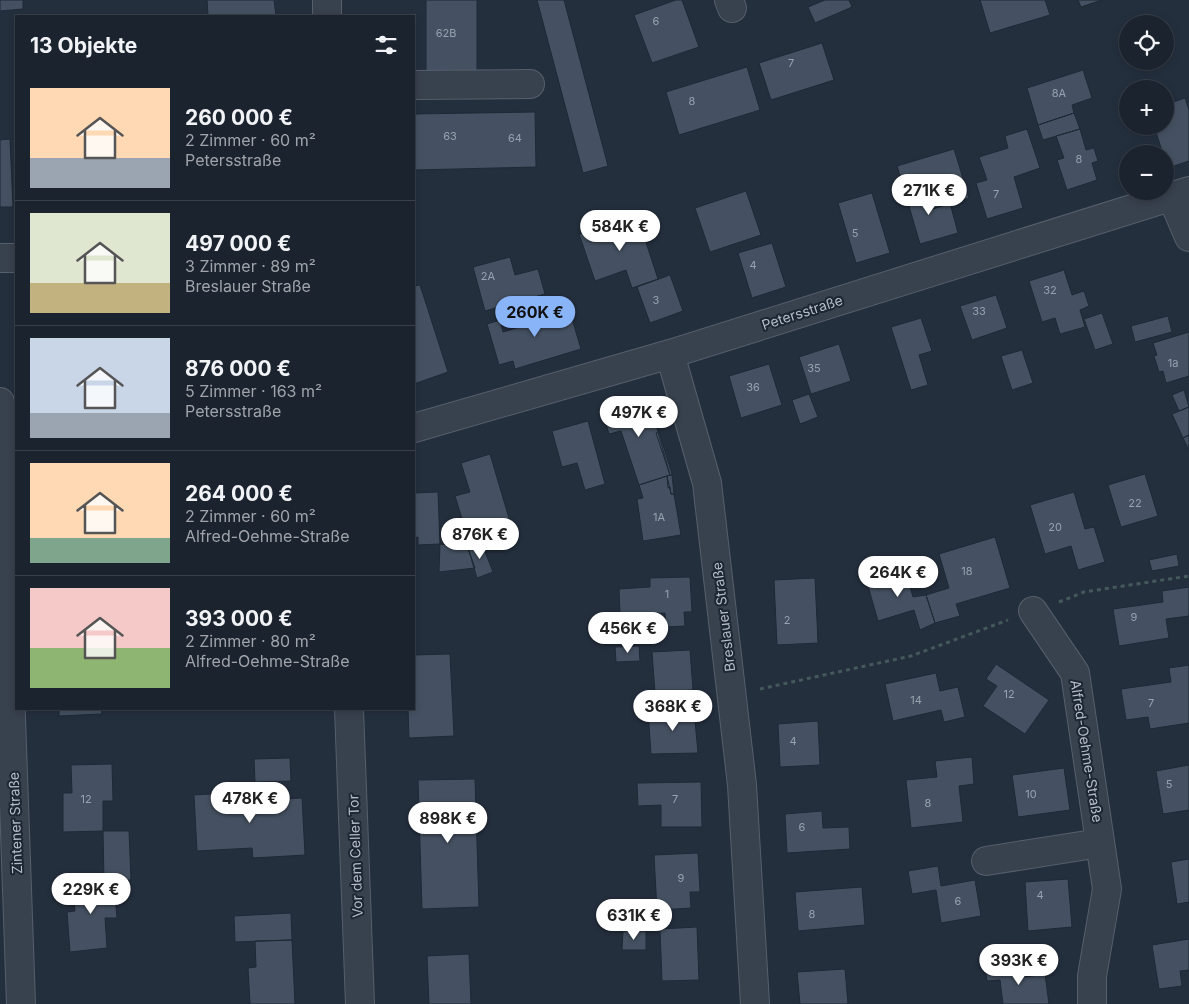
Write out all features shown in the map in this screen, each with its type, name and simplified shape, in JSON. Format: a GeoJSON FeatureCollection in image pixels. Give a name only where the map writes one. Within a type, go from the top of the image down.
{"type":"FeatureCollection","features":[{"type":"Feature","properties":{"kind":"street"},"geometry":{"type":"LineString","coordinates":[[327,0],[327,15]]}},
{"type":"Feature","properties":{"kind":"street"},"geometry":{"type":"LineString","coordinates":[[415,85],[530,84]]}},
{"type":"Feature","properties":{"kind":"street"},"geometry":{"type":"LineString","coordinates":[[1180,194],[1189,237]]}},
{"type":"Feature","properties":{"kind":"street","name":"Petersstraße"},"geometry":{"type":"LineString","coordinates":[[415,428],[670,354],[1180,194]]}},
{"type":"Feature","properties":{"kind":"street"},"geometry":{"type":"LineString","coordinates":[[0,258],[15,258]]}},
{"type":"Feature","properties":{"kind":"street","name":"Breslauer Straße"},"geometry":{"type":"LineString","coordinates":[[670,354],[707,483],[742,785],[755,1004]]}},
{"type":"Feature","properties":{"kind":"street","name":"Zintener Straße"},"geometry":{"type":"LineString","coordinates":[[0,402],[6,740],[21,1004]]}},
{"type":"Feature","properties":{"kind":"street","name":"Alfred-Oehme-Straße"},"geometry":{"type":"LineString","coordinates":[[1033,611],[1075,673],[1107,889],[1092,976],[1092,1004]]}},
{"type":"Feature","properties":{"kind":"street","name":"Vor dem Celler Tor"},"geometry":{"type":"LineString","coordinates":[[350,710],[360,1004]]}},
{"type":"Feature","properties":{"kind":"street"},"geometry":{"type":"LineString","coordinates":[[986,861],[1100,843]]}},
{"type":"Feature","properties":{"kind":"path"},"geometry":{"type":"LineString","coordinates":[[732,696],[912,656],[1084,592],[1189,576]]}},
{"type":"Feature","properties":{"kind":"building"},"geometry":{"type":"Polygon","coordinates":[[[0,0],[23,0],[23,9],[0,11],[0,0]]]}},
{"type":"Feature","properties":{"kind":"building"},"geometry":{"type":"Polygon","coordinates":[[[207,0],[274,0],[276,15],[208,15],[207,0]]]}},
{"type":"Feature","properties":{"kind":"building"},"geometry":{"type":"Polygon","coordinates":[[[426,0],[477,0],[477,73],[426,73],[426,0]]]}},
{"type":"Feature","properties":{"kind":"building"},"geometry":{"type":"Polygon","coordinates":[[[537,0],[564,0],[608,166],[583,173],[537,0]]]}},
{"type":"Feature","properties":{"kind":"building"},"geometry":{"type":"Polygon","coordinates":[[[676,0],[682,0],[699,47],[652,63],[634,15],[676,0]]]}},
{"type":"Feature","properties":{"kind":"building"},"geometry":{"type":"Polygon","coordinates":[[[825,0],[849,0],[852,7],[815,23],[808,7],[825,0]]]}},
{"type":"Feature","properties":{"kind":"building"},"geometry":{"type":"Polygon","coordinates":[[[980,0],[1045,0],[1050,15],[990,33],[980,0]]]}},
{"type":"Feature","properties":{"kind":"building"},"geometry":{"type":"Polygon","coordinates":[[[1078,0],[1102,0],[1081,7],[1078,0]]]}},
{"type":"Feature","properties":{"kind":"building"},"geometry":{"type":"Polygon","coordinates":[[[822,43],[834,80],[771,100],[759,63],[822,43]]]}},
{"type":"Feature","properties":{"kind":"building"},"geometry":{"type":"Polygon","coordinates":[[[747,67],[760,110],[679,135],[666,92],[747,67]]]}},
{"type":"Feature","properties":{"kind":"building"},"geometry":{"type":"Polygon","coordinates":[[[1083,70],[1092,98],[1072,105],[1074,113],[1038,125],[1027,88],[1083,70]]]}},
{"type":"Feature","properties":{"kind":"building"},"geometry":{"type":"Polygon","coordinates":[[[1185,98],[1189,110],[1189,161],[1174,166],[1174,145],[1160,145],[1157,135],[1174,135],[1174,102],[1185,98]]]}},
{"type":"Feature","properties":{"kind":"building"},"geometry":{"type":"Polygon","coordinates":[[[535,112],[536,167],[415,170],[415,114],[535,112]]]}},
{"type":"Feature","properties":{"kind":"building"},"geometry":{"type":"Polygon","coordinates":[[[1074,113],[1080,129],[1043,140],[1038,125],[1074,113]]]}},
{"type":"Feature","properties":{"kind":"building"},"geometry":{"type":"Polygon","coordinates":[[[1027,129],[1040,168],[1014,177],[1023,208],[987,219],[976,183],[987,180],[979,157],[1008,148],[1005,136],[1027,129]]]}},
{"type":"Feature","properties":{"kind":"building"},"geometry":{"type":"Polygon","coordinates":[[[1080,129],[1086,150],[1094,148],[1098,161],[1092,163],[1097,180],[1067,190],[1057,160],[1064,158],[1056,136],[1080,129]]]}},
{"type":"Feature","properties":{"kind":"building"},"geometry":{"type":"Polygon","coordinates":[[[10,139],[13,207],[0,207],[0,140],[10,139]]]}},
{"type":"Feature","properties":{"kind":"building"},"geometry":{"type":"Polygon","coordinates":[[[954,149],[969,198],[926,211],[916,178],[902,182],[897,166],[954,149]]]}},
{"type":"Feature","properties":{"kind":"building"},"geometry":{"type":"Polygon","coordinates":[[[916,178],[926,211],[950,203],[958,233],[920,244],[902,182],[916,178]]]}},
{"type":"Feature","properties":{"kind":"building"},"geometry":{"type":"Polygon","coordinates":[[[746,191],[761,235],[710,252],[695,208],[746,191]]]}},
{"type":"Feature","properties":{"kind":"building"},"geometry":{"type":"Polygon","coordinates":[[[872,193],[890,253],[856,263],[838,203],[872,193]]]}},
{"type":"Feature","properties":{"kind":"building"},"geometry":{"type":"Polygon","coordinates":[[[637,215],[658,279],[632,288],[626,270],[595,281],[579,234],[637,215]]]}},
{"type":"Feature","properties":{"kind":"building"},"geometry":{"type":"Polygon","coordinates":[[[772,243],[786,287],[752,298],[738,253],[772,243]]]}},
{"type":"Feature","properties":{"kind":"building"},"geometry":{"type":"Polygon","coordinates":[[[510,257],[515,275],[538,269],[545,294],[485,311],[473,267],[510,257]]]}},
{"type":"Feature","properties":{"kind":"building"},"geometry":{"type":"Polygon","coordinates":[[[1064,270],[1072,295],[1084,291],[1089,306],[1080,310],[1085,327],[1060,334],[1055,318],[1042,322],[1029,281],[1064,270]]]}},
{"type":"Feature","properties":{"kind":"building"},"geometry":{"type":"Polygon","coordinates":[[[670,275],[683,311],[650,323],[637,287],[670,275]]]}},
{"type":"Feature","properties":{"kind":"building"},"geometry":{"type":"Polygon","coordinates":[[[420,285],[448,372],[415,384],[415,286],[420,285]]]}},
{"type":"Feature","properties":{"kind":"building"},"geometry":{"type":"Polygon","coordinates":[[[996,295],[1007,328],[972,340],[960,306],[996,295]]]}},
{"type":"Feature","properties":{"kind":"building"},"geometry":{"type":"Polygon","coordinates":[[[541,300],[546,319],[570,312],[581,349],[515,369],[513,361],[499,365],[487,324],[500,320],[503,332],[526,325],[520,307],[541,300]]]}},
{"type":"Feature","properties":{"kind":"building"},"geometry":{"type":"Polygon","coordinates":[[[1102,313],[1113,344],[1095,350],[1084,319],[1102,313]]]}},
{"type":"Feature","properties":{"kind":"building"},"geometry":{"type":"Polygon","coordinates":[[[1168,316],[1172,332],[1135,342],[1131,326],[1168,316]]]}},
{"type":"Feature","properties":{"kind":"building"},"geometry":{"type":"Polygon","coordinates":[[[921,318],[932,351],[919,355],[928,385],[911,390],[891,327],[921,318]]]}},
{"type":"Feature","properties":{"kind":"building"},"geometry":{"type":"Polygon","coordinates":[[[1189,332],[1189,376],[1166,383],[1163,371],[1159,372],[1154,356],[1157,355],[1153,343],[1189,332]]]}},
{"type":"Feature","properties":{"kind":"building"},"geometry":{"type":"Polygon","coordinates":[[[839,344],[851,381],[811,394],[799,357],[839,344]]]}},
{"type":"Feature","properties":{"kind":"building"},"geometry":{"type":"Polygon","coordinates":[[[1022,350],[1033,383],[1012,390],[1001,356],[1022,350]]]}},
{"type":"Feature","properties":{"kind":"building"},"geometry":{"type":"Polygon","coordinates":[[[769,364],[782,405],[741,418],[729,376],[769,364]]]}},
{"type":"Feature","properties":{"kind":"building"},"geometry":{"type":"Polygon","coordinates":[[[1184,390],[1189,407],[1179,411],[1172,395],[1184,390]]]}},
{"type":"Feature","properties":{"kind":"building"},"geometry":{"type":"Polygon","coordinates":[[[809,394],[818,417],[800,424],[792,400],[809,394]]]}},
{"type":"Feature","properties":{"kind":"building"},"geometry":{"type":"Polygon","coordinates":[[[648,396],[670,475],[639,485],[621,431],[609,434],[602,411],[648,396]]]}},
{"type":"Feature","properties":{"kind":"building"},"geometry":{"type":"Polygon","coordinates":[[[1189,407],[1189,435],[1183,438],[1172,414],[1189,407]]]}},
{"type":"Feature","properties":{"kind":"building"},"geometry":{"type":"Polygon","coordinates":[[[588,421],[605,484],[585,490],[577,463],[562,467],[552,431],[588,421]]]}},
{"type":"Feature","properties":{"kind":"building"},"geometry":{"type":"Polygon","coordinates":[[[659,432],[672,475],[670,475],[656,433],[659,432]]]}},
{"type":"Feature","properties":{"kind":"building"},"geometry":{"type":"Polygon","coordinates":[[[1189,435],[1189,448],[1188,448],[1183,438],[1189,435]]]}},
{"type":"Feature","properties":{"kind":"building"},"geometry":{"type":"Polygon","coordinates":[[[490,454],[511,525],[468,538],[455,496],[470,492],[461,463],[490,454]]]}},
{"type":"Feature","properties":{"kind":"building"},"geometry":{"type":"Polygon","coordinates":[[[1145,474],[1158,516],[1121,527],[1108,485],[1145,474]]]}},
{"type":"Feature","properties":{"kind":"building"},"geometry":{"type":"Polygon","coordinates":[[[672,475],[674,494],[671,494],[670,487],[668,488],[667,476],[672,475]]]}},
{"type":"Feature","properties":{"kind":"building"},"geometry":{"type":"Polygon","coordinates":[[[667,476],[671,494],[674,494],[681,535],[643,541],[637,499],[643,498],[639,485],[667,476]]]}},
{"type":"Feature","properties":{"kind":"building"},"geometry":{"type":"Polygon","coordinates":[[[438,492],[440,544],[418,545],[418,537],[415,538],[415,493],[438,492]]]}},
{"type":"Feature","properties":{"kind":"building"},"geometry":{"type":"Polygon","coordinates":[[[1074,492],[1085,529],[1094,527],[1105,562],[1078,570],[1071,546],[1045,554],[1030,505],[1074,492]]]}},
{"type":"Feature","properties":{"kind":"building"},"geometry":{"type":"Polygon","coordinates":[[[995,537],[1010,588],[956,604],[960,616],[935,623],[926,595],[949,588],[939,554],[995,537]]]}},
{"type":"Feature","properties":{"kind":"building"},"geometry":{"type":"Polygon","coordinates":[[[474,542],[484,549],[493,572],[477,578],[468,548],[474,542]]]}},
{"type":"Feature","properties":{"kind":"building"},"geometry":{"type":"Polygon","coordinates":[[[440,544],[468,548],[475,568],[439,572],[440,544]]]}},
{"type":"Feature","properties":{"kind":"building"},"geometry":{"type":"Polygon","coordinates":[[[1177,554],[1179,566],[1152,571],[1149,560],[1177,554]]]}},
{"type":"Feature","properties":{"kind":"building"},"geometry":{"type":"Polygon","coordinates":[[[905,568],[913,597],[926,595],[935,623],[920,630],[914,610],[878,621],[866,579],[905,568]]]}},
{"type":"Feature","properties":{"kind":"building"},"geometry":{"type":"Polygon","coordinates":[[[690,577],[692,612],[684,612],[685,626],[666,627],[665,613],[620,615],[619,589],[650,587],[650,578],[690,577]]]}},
{"type":"Feature","properties":{"kind":"building"},"geometry":{"type":"Polygon","coordinates":[[[815,578],[818,643],[777,645],[774,580],[815,578]]]}},
{"type":"Feature","properties":{"kind":"building"},"geometry":{"type":"Polygon","coordinates":[[[1189,587],[1189,616],[1166,619],[1169,638],[1119,646],[1113,609],[1163,602],[1162,591],[1189,587]]]}},
{"type":"Feature","properties":{"kind":"building"},"geometry":{"type":"Polygon","coordinates":[[[639,646],[640,661],[616,662],[615,647],[639,646]]]}},
{"type":"Feature","properties":{"kind":"building"},"geometry":{"type":"Polygon","coordinates":[[[690,650],[693,690],[655,693],[652,652],[690,650]]]}},
{"type":"Feature","properties":{"kind":"building"},"geometry":{"type":"Polygon","coordinates":[[[450,654],[454,736],[409,738],[408,710],[415,710],[415,655],[450,654]]]}},
{"type":"Feature","properties":{"kind":"building"},"geometry":{"type":"Polygon","coordinates":[[[996,664],[1049,700],[1025,734],[983,706],[997,686],[986,679],[996,664]]]}},
{"type":"Feature","properties":{"kind":"building"},"geometry":{"type":"Polygon","coordinates":[[[1189,665],[1189,723],[1150,729],[1148,717],[1126,720],[1121,689],[1171,682],[1169,668],[1189,665]]]}},
{"type":"Feature","properties":{"kind":"building"},"geometry":{"type":"Polygon","coordinates":[[[936,673],[940,691],[958,687],[965,717],[944,722],[941,710],[893,721],[885,684],[936,673]]]}},
{"type":"Feature","properties":{"kind":"building"},"geometry":{"type":"Polygon","coordinates":[[[59,710],[101,710],[102,714],[59,716],[59,710]]]}},
{"type":"Feature","properties":{"kind":"building"},"geometry":{"type":"Polygon","coordinates":[[[694,710],[698,753],[651,754],[648,711],[694,710]]]}},
{"type":"Feature","properties":{"kind":"building"},"geometry":{"type":"Polygon","coordinates":[[[818,721],[820,765],[780,767],[778,724],[818,721]]]}},
{"type":"Feature","properties":{"kind":"building"},"geometry":{"type":"Polygon","coordinates":[[[972,757],[974,784],[959,786],[963,822],[911,828],[906,780],[937,777],[935,761],[972,757]]]}},
{"type":"Feature","properties":{"kind":"building"},"geometry":{"type":"Polygon","coordinates":[[[290,758],[291,781],[255,782],[254,759],[290,758]]]}},
{"type":"Feature","properties":{"kind":"building"},"geometry":{"type":"Polygon","coordinates":[[[112,764],[113,801],[103,801],[103,831],[63,832],[63,793],[72,793],[71,765],[112,764]]]}},
{"type":"Feature","properties":{"kind":"building"},"geometry":{"type":"Polygon","coordinates":[[[1189,765],[1189,810],[1163,814],[1156,771],[1189,765]]]}},
{"type":"Feature","properties":{"kind":"building"},"geometry":{"type":"Polygon","coordinates":[[[1064,768],[1070,810],[1018,817],[1012,775],[1064,768]]]}},
{"type":"Feature","properties":{"kind":"building"},"geometry":{"type":"Polygon","coordinates":[[[475,779],[479,907],[422,909],[418,780],[475,779]]]}},
{"type":"Feature","properties":{"kind":"building"},"geometry":{"type":"Polygon","coordinates":[[[701,782],[702,827],[661,827],[661,805],[638,806],[637,783],[701,782]]]}},
{"type":"Feature","properties":{"kind":"building"},"geometry":{"type":"Polygon","coordinates":[[[259,791],[259,800],[302,798],[305,855],[253,858],[252,848],[197,851],[194,795],[259,791]]]}},
{"type":"Feature","properties":{"kind":"building"},"geometry":{"type":"Polygon","coordinates":[[[822,811],[823,828],[849,827],[850,849],[787,853],[785,814],[822,811]]]}},
{"type":"Feature","properties":{"kind":"building"},"geometry":{"type":"Polygon","coordinates":[[[103,831],[129,831],[131,880],[104,881],[103,831]]]}},
{"type":"Feature","properties":{"kind":"building"},"geometry":{"type":"Polygon","coordinates":[[[698,853],[700,892],[690,892],[691,908],[657,910],[654,855],[698,853]]]}},
{"type":"Feature","properties":{"kind":"building"},"geometry":{"type":"Polygon","coordinates":[[[1189,859],[1189,902],[1177,904],[1171,862],[1189,859]]]}},
{"type":"Feature","properties":{"kind":"building"},"geometry":{"type":"Polygon","coordinates":[[[938,866],[941,886],[975,880],[981,916],[941,923],[936,890],[912,894],[908,871],[938,866]]]}},
{"type":"Feature","properties":{"kind":"building"},"geometry":{"type":"Polygon","coordinates":[[[1068,879],[1072,927],[1028,931],[1025,882],[1068,879]]]}},
{"type":"Feature","properties":{"kind":"building"},"geometry":{"type":"Polygon","coordinates":[[[114,881],[117,918],[105,918],[107,948],[70,952],[67,912],[75,911],[72,884],[114,881]]]}},
{"type":"Feature","properties":{"kind":"building"},"geometry":{"type":"Polygon","coordinates":[[[862,887],[865,925],[798,931],[795,892],[862,887]]]}},
{"type":"Feature","properties":{"kind":"building"},"geometry":{"type":"Polygon","coordinates":[[[291,913],[292,940],[235,942],[234,916],[291,913]]]}},
{"type":"Feature","properties":{"kind":"building"},"geometry":{"type":"Polygon","coordinates":[[[697,927],[699,980],[662,981],[660,929],[697,927]]]}},
{"type":"Feature","properties":{"kind":"building"},"geometry":{"type":"Polygon","coordinates":[[[623,931],[646,931],[646,950],[622,950],[623,931]]]}},
{"type":"Feature","properties":{"kind":"building"},"geometry":{"type":"Polygon","coordinates":[[[1189,939],[1189,970],[1180,971],[1182,986],[1159,989],[1152,945],[1189,939]]]}},
{"type":"Feature","properties":{"kind":"building"},"geometry":{"type":"Polygon","coordinates":[[[292,940],[295,1004],[250,1004],[248,968],[256,967],[255,941],[292,940]]]}},
{"type":"Feature","properties":{"kind":"building"},"geometry":{"type":"Polygon","coordinates":[[[469,954],[471,1004],[429,1004],[427,956],[469,954]]]}},
{"type":"Feature","properties":{"kind":"building"},"geometry":{"type":"Polygon","coordinates":[[[1016,964],[1018,978],[1045,974],[1049,1004],[1003,1004],[1000,980],[987,981],[985,968],[1016,964]]]}},
{"type":"Feature","properties":{"kind":"building"},"geometry":{"type":"Polygon","coordinates":[[[845,969],[848,1004],[800,1004],[797,972],[845,969]]]}}]}
